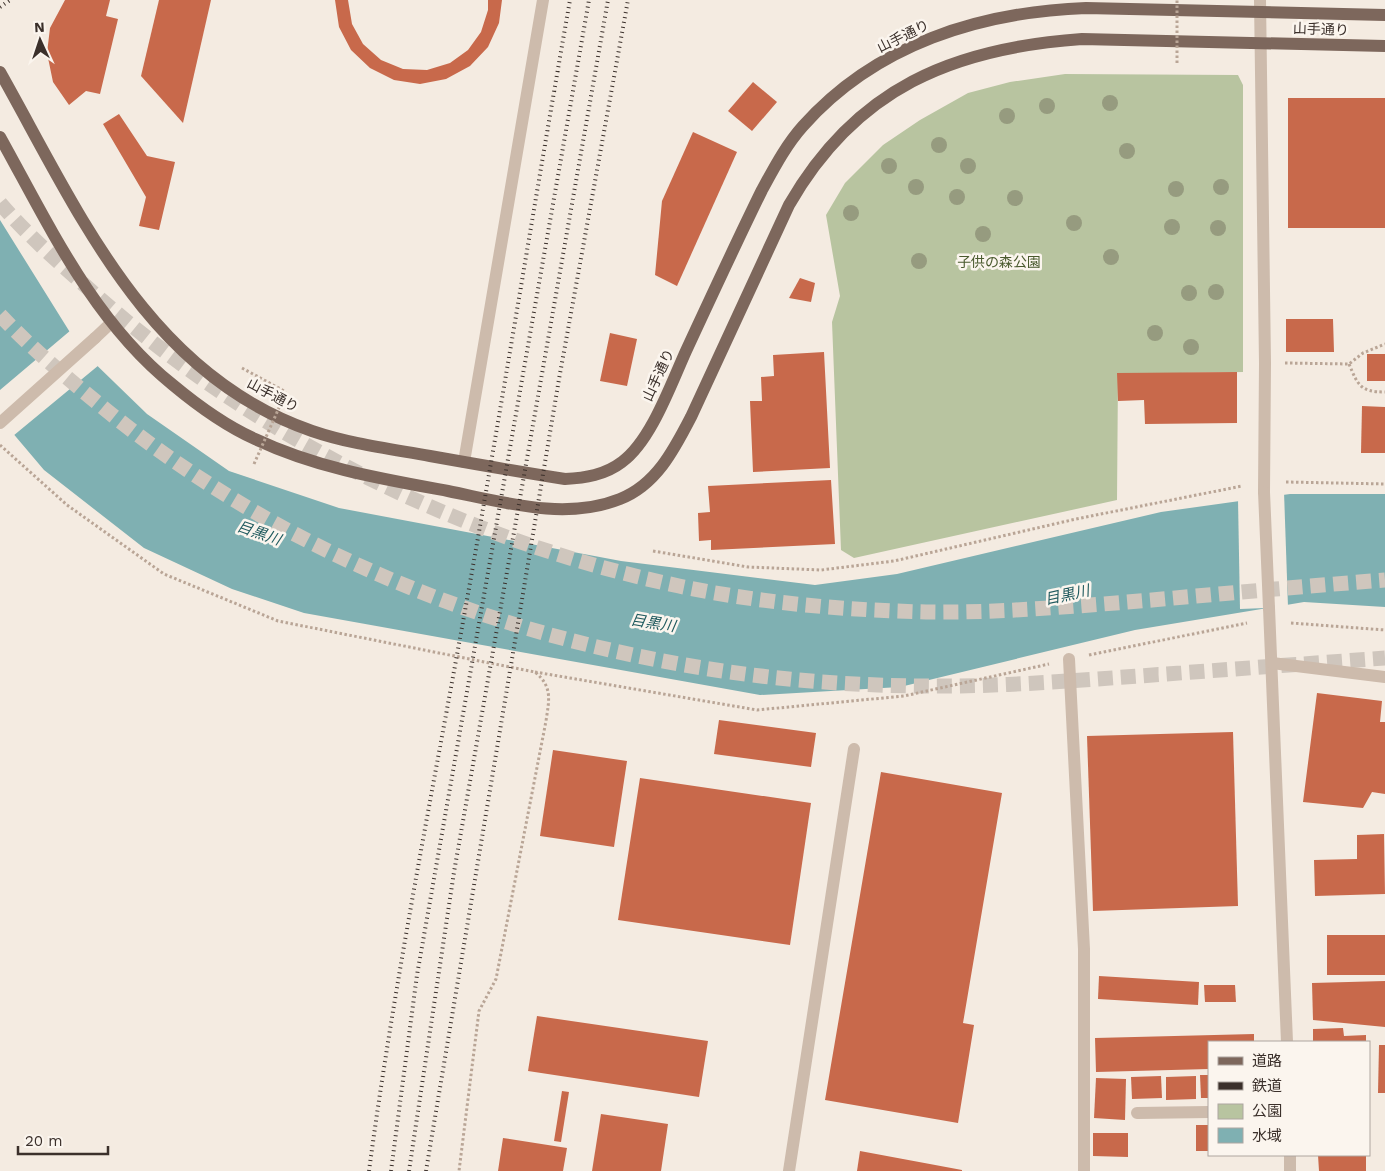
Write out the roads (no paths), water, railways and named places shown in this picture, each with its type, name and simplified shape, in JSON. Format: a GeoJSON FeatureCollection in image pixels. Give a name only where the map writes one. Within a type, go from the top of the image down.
{"type":"FeatureCollection","features":[{"type":"Feature","properties":{"kind":"main road","name":"山手通り"},"geometry":{"type":"LineString","coordinates":[[0,72],[111,265],[138,303],[164,334],[195,362],[263,410],[312,431],[364,445],[565,479],[586,478],[604,472],[622,462],[636,448],[658,411],[762,190],[780,157],[804,126],[830,101],[860,77],[894,55],[967,25],[1041,10],[1260,6],[1385,15]]}},
{"type":"Feature","properties":{"kind":"main road","name":"山手通り"},"geometry":{"type":"LineString","coordinates":[[0,138],[64,252],[112,322],[140,356],[212,414],[253,439],[302,458],[353,473],[529,506],[563,509],[594,508],[621,499],[642,486],[660,470],[674,450],[789,205],[805,177],[828,149],[877,102],[936,68],[970,56],[1016,46],[1082,39],[1385,46]]}},
{"type":"Feature","properties":{"kind":"street"},"geometry":{"type":"LineString","coordinates":[[464,462],[543,0]]}},
{"type":"Feature","properties":{"kind":"street"},"geometry":{"type":"LineString","coordinates":[[1260,6],[1265,363],[1264,488],[1287,1041]]}},
{"type":"Feature","properties":{"kind":"street"},"geometry":{"type":"LineString","coordinates":[[0,423],[112,322]]}},
{"type":"Feature","properties":{"kind":"street"},"geometry":{"type":"LineString","coordinates":[[1069,659],[1084,949],[1084,1171]]}},
{"type":"Feature","properties":{"kind":"street"},"geometry":{"type":"LineString","coordinates":[[1272,663],[1385,677]]}},
{"type":"Feature","properties":{"kind":"street"},"geometry":{"type":"LineString","coordinates":[[789,1171],[854,749]]}},
{"type":"Feature","properties":{"kind":"street"},"geometry":{"type":"LineString","coordinates":[[1137,1112],[1208,1112]]}},
{"type":"Feature","properties":{"kind":"street"},"geometry":{"type":"LineString","coordinates":[[1290,1156],[1290,1171]]}},
{"type":"Feature","properties":{"kind":"water","name":"目黒川"},"geometry":{"type":"Polygon","coordinates":[[[0,220],[81,350],[147,414],[229,471],[339,508],[621,561],[815,585],[897,574],[1161,512],[1290,494],[1385,494],[1385,607],[1304,602],[1135,630],[900,687],[760,695],[304,613],[232,589],[144,548],[44,470],[0,418],[0,220]]]}},
{"type":"Feature","properties":{"kind":"tunnel"},"geometry":{"type":"LineString","coordinates":[[0,203],[60,263],[161,349],[228,397],[297,440],[370,479],[444,513],[521,542],[599,567],[679,586],[740,597],[833,607],[926,612],[1067,607],[1385,580]]}},
{"type":"Feature","properties":{"kind":"tunnel"},"geometry":{"type":"LineString","coordinates":[[0,315],[68,379],[111,414],[200,478],[294,533],[392,580],[494,618],[599,647],[706,668],[814,681],[923,686],[977,686],[1058,682],[1385,658]]}},
{"type":"Feature","properties":{"kind":"railway"},"geometry":{"type":"LineString","coordinates":[[0,7],[10,0]]}},
{"type":"Feature","properties":{"kind":"railway"},"geometry":{"type":"LineString","coordinates":[[369,1171],[387,1048],[483,512],[570,0]]}},
{"type":"Feature","properties":{"kind":"railway"},"geometry":{"type":"LineString","coordinates":[[391,1171],[417,975],[589,0]]}},
{"type":"Feature","properties":{"kind":"railway"},"geometry":{"type":"LineString","coordinates":[[409,1171],[454,872],[608,0]]}},
{"type":"Feature","properties":{"kind":"railway"},"geometry":{"type":"LineString","coordinates":[[426,1171],[559,379],[628,0]]}},
{"type":"Feature","properties":{"kind":"park label","name":"子供の森公園"},"geometry":{"type":"Point","coordinates":[999,262]}}]}
